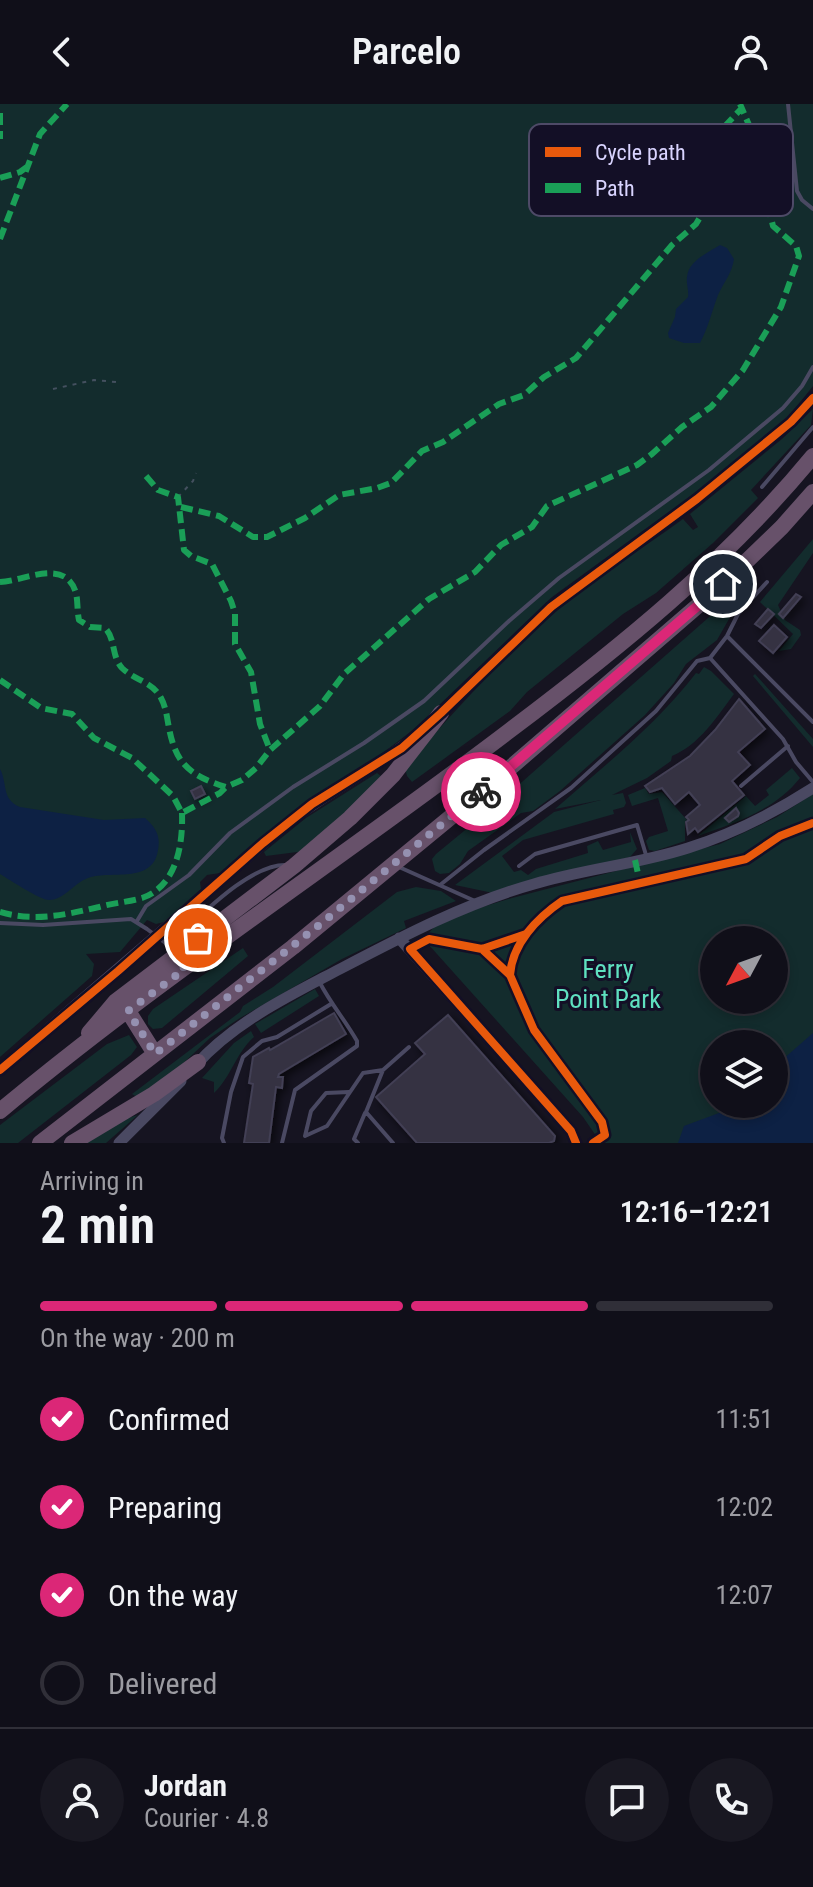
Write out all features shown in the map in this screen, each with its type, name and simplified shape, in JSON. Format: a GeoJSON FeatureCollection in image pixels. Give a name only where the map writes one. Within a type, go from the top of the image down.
{"type":"FeatureCollection","features":[{"type":"Feature","properties":{"kind":"highway"},"geometry":{"type":"LineString","coordinates":[[71,1054],[116,1001],[518,725],[649,619],[747,530],[813,456]]}},
{"type":"Feature","properties":{"kind":"highway"},"geometry":{"type":"LineString","coordinates":[[40,1143],[248,983],[394,864],[716,591],[813,492]]}},
{"type":"Feature","properties":{"kind":"highway"},"geometry":{"type":"LineString","coordinates":[[301,872],[380,789],[441,713]]}},
{"type":"Feature","properties":{"kind":"highway"},"geometry":{"type":"LineString","coordinates":[[0,1111],[128,1011],[176,957]]}},
{"type":"Feature","properties":{"kind":"highway"},"geometry":{"type":"LineString","coordinates":[[128,1011],[155,1054]]}},
{"type":"Feature","properties":{"kind":"highway"},"geometry":{"type":"LineString","coordinates":[[72,1143],[154,1094],[198,1062]]}},
{"type":"Feature","properties":{"kind":"street"},"geometry":{"type":"LineString","coordinates":[[0,1070],[285,825],[312,804],[394,754],[551,607],[697,499],[791,422],[813,398]]}},
{"type":"Feature","properties":{"kind":"street"},"geometry":{"type":"LineString","coordinates":[[127,1140],[198,1062],[240,1026],[399,938],[533,884],[687,848],[754,822],[813,785]]}},
{"type":"Feature","properties":{"kind":"street"},"geometry":{"type":"LineString","coordinates":[[399,938],[571,1131],[576,1143]]}},
{"type":"Feature","properties":{"kind":"lane"},"geometry":{"type":"LineString","coordinates":[[788,104],[790,124]]}},
{"type":"Feature","properties":{"kind":"lane"},"geometry":{"type":"LineString","coordinates":[[793,156],[799,197],[813,209]]}},
{"type":"Feature","properties":{"kind":"lane"},"geometry":{"type":"LineString","coordinates":[[137,921],[146,906],[189,875],[230,833],[293,787],[372,739],[424,701],[559,578],[709,470],[783,408],[797,393],[813,367]]}},
{"type":"Feature","properties":{"kind":"lane"},"geometry":{"type":"LineString","coordinates":[[762,487],[813,427]]}},
{"type":"Feature","properties":{"kind":"lane"},"geometry":{"type":"LineString","coordinates":[[440,885],[509,831],[565,794],[656,711],[697,661],[710,658],[727,636],[738,614],[767,582]]}},
{"type":"Feature","properties":{"kind":"lane"},"geometry":{"type":"LineString","coordinates":[[727,636],[813,722]]}},
{"type":"Feature","properties":{"kind":"lane"},"geometry":{"type":"LineString","coordinates":[[710,658],[788,745],[813,785]]}},
{"type":"Feature","properties":{"kind":"lane"},"geometry":{"type":"LineString","coordinates":[[741,786],[788,745]]}},
{"type":"Feature","properties":{"kind":"lane"},"geometry":{"type":"LineString","coordinates":[[519,866],[535,854],[637,825],[646,858]]}},
{"type":"Feature","properties":{"kind":"lane"},"geometry":{"type":"LineString","coordinates":[[394,864],[480,903]]}},
{"type":"Feature","properties":{"kind":"lane"},"geometry":{"type":"LineString","coordinates":[[0,923],[43,925],[123,919],[137,921],[176,957]]}},
{"type":"Feature","properties":{"kind":"lane"},"geometry":{"type":"LineString","coordinates":[[282,1143],[295,1090],[357,1046],[339,1010],[331,1004],[318,981]]}},
{"type":"Feature","properties":{"kind":"lane"},"geometry":{"type":"LineString","coordinates":[[224,1143],[222,1138],[231,1092],[243,1057],[262,1041],[277,1037],[331,1004]]}},
{"type":"Feature","properties":{"kind":"lane"},"geometry":{"type":"LineString","coordinates":[[358,1143],[354,1139],[383,1070],[409,1047]]}},
{"type":"Feature","properties":{"kind":"lane"},"geometry":{"type":"LineString","coordinates":[[349,1092],[326,1093],[311,1111],[305,1136],[327,1126],[363,1073],[383,1070]]}},
{"type":"Feature","properties":{"kind":"lane"},"geometry":{"type":"LineString","coordinates":[[366,1112],[393,1143]]}},
{"type":"Feature","properties":{"kind":"path"},"geometry":{"type":"LineString","coordinates":[[53,389],[94,380],[116,382]]}},
{"type":"Feature","properties":{"kind":"path"},"geometry":{"type":"LineString","coordinates":[[178,497],[196,473]]}},
{"type":"Feature","properties":{"kind":"green space"},"geometry":{"type":"Polygon","coordinates":[[[0,104],[813,104],[813,386],[789,416],[688,498],[552,597],[413,730],[376,758],[308,800],[220,873],[207,875],[200,882],[201,889],[164,922],[156,924],[147,920],[120,952],[86,954],[94,964],[92,976],[0,1057],[0,104]]]}},
{"type":"Feature","properties":{"kind":"green space"},"geometry":{"type":"Polygon","coordinates":[[[813,409],[811,425],[751,490],[758,498],[713,543],[656,593],[623,614],[527,692],[510,711],[412,782],[405,768],[441,726],[538,627],[589,585],[683,519],[693,530],[698,527],[690,514],[782,439],[813,409]]]}},
{"type":"Feature","properties":{"kind":"green space"},"geometry":{"type":"Polygon","coordinates":[[[813,539],[813,553],[778,605],[785,620],[800,630],[801,635],[791,649],[779,651],[793,634],[760,602],[813,539]]]}},
{"type":"Feature","properties":{"kind":"green space"},"geometry":{"type":"Polygon","coordinates":[[[750,581],[748,596],[733,612],[717,640],[686,664],[674,683],[645,715],[560,791],[533,811],[521,813],[468,851],[460,864],[449,873],[435,871],[432,859],[436,854],[750,581]]]}},
{"type":"Feature","properties":{"kind":"green space"},"geometry":{"type":"Polygon","coordinates":[[[704,667],[734,694],[699,738],[647,778],[612,795],[623,793],[626,803],[624,807],[613,810],[614,814],[523,840],[502,856],[514,872],[521,870],[528,875],[536,869],[588,853],[587,846],[598,841],[603,850],[631,842],[630,832],[637,849],[630,857],[493,893],[455,885],[554,812],[601,800],[555,809],[647,728],[704,667]]]}},
{"type":"Feature","properties":{"kind":"green space"},"geometry":{"type":"Polygon","coordinates":[[[755,674],[813,739],[813,747],[753,676],[755,674]]]}},
{"type":"Feature","properties":{"kind":"green space"},"geometry":{"type":"Polygon","coordinates":[[[792,768],[800,778],[779,799],[754,814],[698,836],[746,796],[755,806],[769,795],[766,790],[792,768]]]}},
{"type":"Feature","properties":{"kind":"green space"},"geometry":{"type":"Polygon","coordinates":[[[377,773],[381,776],[367,793],[305,851],[266,856],[264,852],[306,818],[377,773]]]}},
{"type":"Feature","properties":{"kind":"green space"},"geometry":{"type":"Polygon","coordinates":[[[645,788],[649,794],[662,792],[687,820],[685,841],[655,851],[649,850],[646,841],[649,837],[668,831],[658,798],[632,806],[628,795],[645,788]]]}},
{"type":"Feature","properties":{"kind":"green space","name":"Ferry Point Park"},"geometry":{"type":"Polygon","coordinates":[[[813,794],[813,1051],[788,1076],[788,1030],[700,1030],[700,1118],[734,1118],[696,1143],[601,1143],[583,1117],[428,944],[428,934],[434,927],[466,912],[720,844],[777,817],[813,794]]]}},
{"type":"Feature","properties":{"kind":"green space"},"geometry":{"type":"Polygon","coordinates":[[[416,887],[441,891],[456,901],[404,921],[406,928],[342,959],[240,1018],[210,1038],[176,1070],[137,1097],[132,1094],[240,1012],[243,1006],[273,987],[397,892],[416,887]]]}},
{"type":"Feature","properties":{"kind":"green space"},"geometry":{"type":"Polygon","coordinates":[[[243,948],[248,956],[162,1028],[153,1029],[148,1024],[148,1016],[153,1009],[243,948]]]}},
{"type":"Feature","properties":{"kind":"green space"},"geometry":{"type":"Polygon","coordinates":[[[315,989],[319,996],[261,1033],[255,1024],[315,989]]]}},
{"type":"Feature","properties":{"kind":"green space"},"geometry":{"type":"Polygon","coordinates":[[[251,1031],[254,1037],[214,1093],[214,1082],[202,1078],[234,1043],[251,1031]]]}},
{"type":"Feature","properties":{"kind":"green space"},"geometry":{"type":"Polygon","coordinates":[[[129,1035],[137,1047],[131,1055],[18,1143],[0,1143],[0,1125],[107,1044],[129,1035]]]}},
{"type":"Feature","properties":{"kind":"green space"},"geometry":{"type":"Polygon","coordinates":[[[138,1115],[106,1143],[86,1143],[117,1121],[138,1115]]]}},
{"type":"Feature","properties":{"kind":"water"},"geometry":{"type":"Polygon","coordinates":[[[720,245],[727,248],[734,259],[733,264],[700,343],[684,343],[669,338],[676,309],[688,297],[688,271],[700,258],[720,245]]]}},
{"type":"Feature","properties":{"kind":"water"},"geometry":{"type":"Polygon","coordinates":[[[0,769],[7,795],[20,807],[104,820],[145,818],[158,836],[155,860],[149,867],[132,874],[85,879],[55,899],[45,899],[25,889],[0,874],[0,769]]]}},
{"type":"Feature","properties":{"kind":"water"},"geometry":{"type":"Polygon","coordinates":[[[813,1033],[813,1143],[678,1143],[684,1126],[706,1118],[788,1118],[788,1055],[813,1033]]]}},
{"type":"Feature","properties":{"kind":"building"},"geometry":{"type":"Polygon","coordinates":[[[796,594],[801,597],[783,618],[779,614],[796,594]]]}},
{"type":"Feature","properties":{"kind":"building"},"geometry":{"type":"Polygon","coordinates":[[[768,609],[774,614],[761,628],[755,624],[768,609]]]}},
{"type":"Feature","properties":{"kind":"building"},"geometry":{"type":"Polygon","coordinates":[[[774,625],[787,637],[773,653],[759,641],[774,625]]]}},
{"type":"Feature","properties":{"kind":"building"},"geometry":{"type":"Polygon","coordinates":[[[739,699],[765,729],[738,752],[750,765],[732,781],[744,795],[698,832],[695,828],[688,834],[686,822],[689,820],[686,817],[700,805],[689,792],[675,804],[662,788],[650,792],[645,786],[690,756],[739,699]]]}},
{"type":"Feature","properties":{"kind":"building"},"geometry":{"type":"Polygon","coordinates":[[[201,786],[205,794],[195,799],[191,791],[201,786]]]}},
{"type":"Feature","properties":{"kind":"building"},"geometry":{"type":"Polygon","coordinates":[[[736,808],[738,816],[729,822],[725,818],[736,808]]]}},
{"type":"Feature","properties":{"kind":"building"},"geometry":{"type":"Polygon","coordinates":[[[334,1013],[346,1034],[279,1074],[278,1077],[283,1077],[282,1088],[276,1087],[269,1143],[244,1143],[253,1084],[249,1083],[253,1057],[334,1013]]]}},
{"type":"Feature","properties":{"kind":"building"},"geometry":{"type":"Polygon","coordinates":[[[448,1015],[555,1136],[554,1141],[417,1143],[376,1097],[425,1054],[415,1043],[448,1015]]]}},
{"type":"Feature","properties":{"kind":"marked path"},"geometry":{"type":"LineString","coordinates":[[0,239],[40,134],[67,104]]}},
{"type":"Feature","properties":{"kind":"marked path"},"geometry":{"type":"LineString","coordinates":[[740,104],[749,124]]}},
{"type":"Feature","properties":{"kind":"marked path"},"geometry":{"type":"LineString","coordinates":[[727,124],[741,109]]}},
{"type":"Feature","properties":{"kind":"marked path"},"geometry":{"type":"LineString","coordinates":[[0,113],[0,139]]}},
{"type":"Feature","properties":{"kind":"marked path"},"geometry":{"type":"LineString","coordinates":[[0,178],[28,166]]}},
{"type":"Feature","properties":{"kind":"marked path"},"geometry":{"type":"LineString","coordinates":[[181,507],[219,516],[253,537],[267,537],[305,518],[339,495],[391,483],[422,451],[443,442],[499,404],[524,395],[544,377],[576,358],[672,245],[701,216]]}},
{"type":"Feature","properties":{"kind":"marked path"},"geometry":{"type":"LineString","coordinates":[[0,582],[54,573],[71,582],[76,593],[79,620],[90,627],[105,628],[122,668],[158,693],[172,741],[187,767],[203,778],[226,787],[242,780],[270,750],[320,706],[344,674],[429,599],[475,572],[501,545],[532,527],[547,506],[637,465],[711,407],[743,370],[781,307],[799,256],[796,246],[773,226],[771,216]]}},
{"type":"Feature","properties":{"kind":"marked path"},"geometry":{"type":"LineString","coordinates":[[146,476],[158,490],[178,497],[184,550],[212,564],[231,601],[235,613],[235,644],[251,672],[260,724],[270,750]]}},
{"type":"Feature","properties":{"kind":"marked path"},"geometry":{"type":"LineString","coordinates":[[0,680],[41,708],[72,714],[94,738],[132,758],[173,796],[182,813],[226,787]]}},
{"type":"Feature","properties":{"kind":"marked path"},"geometry":{"type":"LineString","coordinates":[[0,912],[25,917],[62,915],[142,898],[154,892],[176,863],[182,813]]}},
{"type":"Feature","properties":{"kind":"marked path"},"geometry":{"type":"LineString","coordinates":[[635,860],[640,883]]}},
{"type":"Feature","properties":{"kind":"cycle path"},"geometry":{"type":"LineString","coordinates":[[0,1070],[263,843],[312,804],[402,748],[551,607],[697,499],[791,422],[813,398]]}},
{"type":"Feature","properties":{"kind":"cycle path"},"geometry":{"type":"LineString","coordinates":[[510,975],[515,953],[527,933],[562,901],[746,859],[780,836],[813,823]]}},
{"type":"Feature","properties":{"kind":"cycle path"},"geometry":{"type":"LineString","coordinates":[[526,934],[482,949],[429,939],[410,949],[571,1131],[576,1143]]}},
{"type":"Feature","properties":{"kind":"cycle path"},"geometry":{"type":"LineString","coordinates":[[482,949],[510,975],[534,1030],[602,1122],[605,1135],[593,1143]]}},
{"type":"Feature","properties":{"kind":"way so far"},"geometry":{"type":"LineString","coordinates":[[198,938],[175,956],[185,969],[128,1011],[155,1054],[248,983],[481,792]]}},
{"type":"Feature","properties":{"kind":"route"},"geometry":{"type":"LineString","coordinates":[[481,792],[723,584]]}}]}
